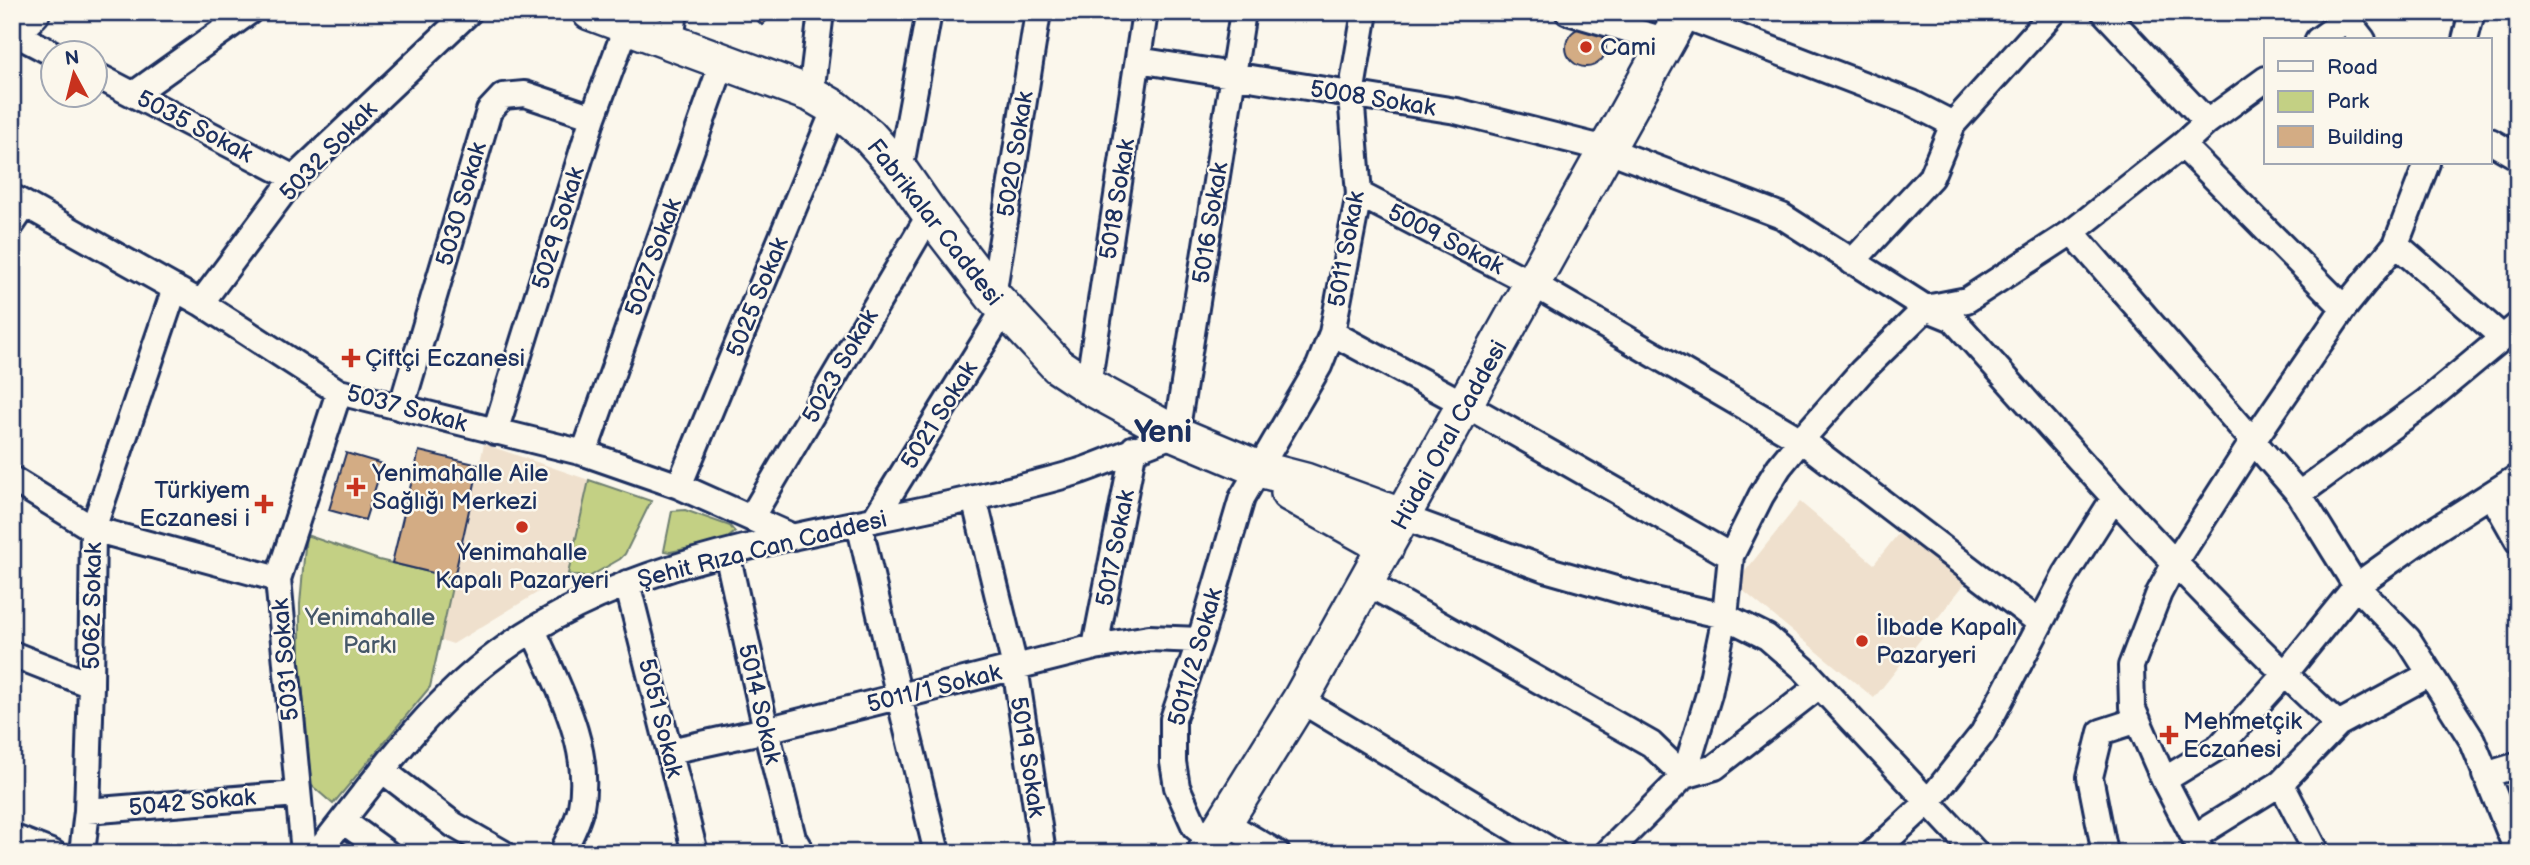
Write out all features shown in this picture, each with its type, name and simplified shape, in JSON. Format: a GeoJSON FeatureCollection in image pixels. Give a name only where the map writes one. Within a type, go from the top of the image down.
{"type":"FeatureCollection","features":[{"type":"Feature","properties":{"kind":"street"},"geometry":{"type":"LineString","coordinates":[[32,12],[12,31],[38,45]]}},
{"type":"Feature","properties":{"kind":"street"},"geometry":{"type":"LineString","coordinates":[[134,94],[249,12]]}},
{"type":"Feature","properties":{"kind":"street","name":"5032 Sokak"},"geometry":{"type":"LineString","coordinates":[[201,303],[294,178],[469,12]]}},
{"type":"Feature","properties":{"kind":"street","name":"Fabrikalar Caddesi"},"geometry":{"type":"LineString","coordinates":[[590,12],[627,25],[673,26],[723,61],[823,101],[869,135],[900,171],[998,303],[1058,366],[1088,386],[1176,434],[1259,469],[1305,481],[1403,517]]}},
{"type":"Feature","properties":{"kind":"street","name":"5025 Sokak"},"geometry":{"type":"LineString","coordinates":[[679,486],[823,101],[821,12]]}},
{"type":"Feature","properties":{"kind":"street"},"geometry":{"type":"LineString","coordinates":[[900,171],[929,12]]}},
{"type":"Feature","properties":{"kind":"street","name":"5020 Sokak"},"geometry":{"type":"LineString","coordinates":[[998,303],[1038,12]]}},
{"type":"Feature","properties":{"kind":"street","name":"5018 Sokak"},"geometry":{"type":"LineString","coordinates":[[1088,386],[1145,12]]}},
{"type":"Feature","properties":{"kind":"street","name":"5016 Sokak"},"geometry":{"type":"LineString","coordinates":[[1176,434],[1243,12]]}},
{"type":"Feature","properties":{"kind":"street","name":"5011 Sokak"},"geometry":{"type":"LineString","coordinates":[[1259,469],[1319,366],[1332,333],[1359,194],[1351,95],[1365,12]]}},
{"type":"Feature","properties":{"kind":"street"},"geometry":{"type":"LineString","coordinates":[[1568,12],[1678,23],[1912,103],[1953,124]]}},
{"type":"Feature","properties":{"kind":"street"},"geometry":{"type":"LineString","coordinates":[[1852,262],[1931,177],[1953,124],[2054,12]]}},
{"type":"Feature","properties":{"kind":"street"},"geometry":{"type":"LineString","coordinates":[[2104,12],[2207,122]]}},
{"type":"Feature","properties":{"kind":"street"},"geometry":{"type":"LineString","coordinates":[[2466,38],[2472,12]]}},
{"type":"Feature","properties":{"kind":"street"},"geometry":{"type":"LineString","coordinates":[[2320,38],[2348,15],[2361,38]]}},
{"type":"Feature","properties":{"kind":"street","name":"Hüdai Oral Caddesi"},"geometry":{"type":"LineString","coordinates":[[1214,838],[1300,700],[1367,583],[1678,23]]}},
{"type":"Feature","properties":{"kind":"street","name":"5029 Sokak"},"geometry":{"type":"LineString","coordinates":[[495,432],[593,117],[627,25]]}},
{"type":"Feature","properties":{"kind":"street","name":"5008 Sokak"},"geometry":{"type":"LineString","coordinates":[[1138,60],[1456,111],[1606,149],[1782,216],[1926,308],[1953,319],[2175,563],[2284,675],[2338,724]]}},
{"type":"Feature","properties":{"kind":"street","name":"5027 Sokak"},"geometry":{"type":"LineString","coordinates":[[584,453],[723,61]]}},
{"type":"Feature","properties":{"kind":"street"},"geometry":{"type":"LineString","coordinates":[[1607,853],[1684,776],[1709,694],[1725,616],[1731,556],[1761,496],[1779,467],[1801,440],[1862,371],[1926,308],[1967,300],[2072,232],[2207,122],[2264,80]]}},
{"type":"Feature","properties":{"kind":"street","name":"5035 Sokak"},"geometry":{"type":"LineString","coordinates":[[108,81],[294,178]]}},
{"type":"Feature","properties":{"kind":"street","name":"5030 Sokak"},"geometry":{"type":"LineString","coordinates":[[401,408],[489,111],[503,96],[525,94],[593,117]]}},
{"type":"Feature","properties":{"kind":"street"},"geometry":{"type":"LineString","coordinates":[[2492,142],[2518,157]]}},
{"type":"Feature","properties":{"kind":"street"},"geometry":{"type":"LineString","coordinates":[[2182,145],[2344,308]]}},
{"type":"Feature","properties":{"kind":"street"},"geometry":{"type":"LineString","coordinates":[[2427,164],[2396,244],[2344,308],[2253,441],[2175,563],[2159,593],[2131,666],[2132,707],[2164,780],[2198,845],[2281,783],[2338,724],[2430,674]]}},
{"type":"Feature","properties":{"kind":"street","name":"5009 Sokak"},"geometry":{"type":"LineString","coordinates":[[1359,194],[1533,284],[1801,440],[2039,622]]}},
{"type":"Feature","properties":{"kind":"street","name":"5037 Sokak"},"geometry":{"type":"LineString","coordinates":[[16,209],[175,288],[339,392],[584,453],[679,486],[793,537]]}},
{"type":"Feature","properties":{"kind":"street","name":"5023 Sokak"},"geometry":{"type":"LineString","coordinates":[[751,518],[930,214]]}},
{"type":"Feature","properties":{"kind":"street"},"geometry":{"type":"LineString","coordinates":[[2072,232],[2298,494],[2356,586],[2408,639],[2472,740],[2518,853]]}},
{"type":"Feature","properties":{"kind":"street"},"geometry":{"type":"LineString","coordinates":[[2298,494],[2424,403],[2510,331],[2396,244]]}},
{"type":"Feature","properties":{"kind":"street","name":"5062 Sokak"},"geometry":{"type":"LineString","coordinates":[[82,853],[87,811],[93,529],[175,288]]}},
{"type":"Feature","properties":{"kind":"street","name":"5021 Sokak"},"geometry":{"type":"LineString","coordinates":[[867,522],[998,303]]}},
{"type":"Feature","properties":{"kind":"street"},"geometry":{"type":"LineString","coordinates":[[1332,333],[1466,405],[1731,556]]}},
{"type":"Feature","properties":{"kind":"street","name":"5031 Sokak"},"geometry":{"type":"LineString","coordinates":[[304,853],[278,579],[339,392]]}},
{"type":"Feature","properties":{"kind":"street","name":"Şehit Rıza Can Caddesi"},"geometry":{"type":"LineString","coordinates":[[317,853],[426,717],[463,681],[498,653],[575,606],[627,583],[727,553],[974,498],[1075,472],[1176,434]]}},
{"type":"Feature","properties":{"kind":"street","name":"5017 Sokak"},"geometry":{"type":"LineString","coordinates":[[1095,647],[1134,448]]}},
{"type":"Feature","properties":{"kind":"street","name":"Fabrikalar Caddesi"},"geometry":{"type":"LineString","coordinates":[[1259,469],[1277,487],[1386,547]]}},
{"type":"Feature","properties":{"kind":"street","name":"5011/2 Sokak"},"geometry":{"type":"LineString","coordinates":[[1259,469],[1242,498],[1200,640],[1173,719],[1173,762],[1177,787],[1195,827],[1214,838],[1277,853]]}},
{"type":"Feature","properties":{"kind":"street"},"geometry":{"type":"LineString","coordinates":[[2164,780],[2220,746],[2284,675],[2356,586],[2433,531],[2518,477]]}},
{"type":"Feature","properties":{"kind":"street"},"geometry":{"type":"LineString","coordinates":[[12,478],[93,529],[278,579]]}},
{"type":"Feature","properties":{"kind":"street"},"geometry":{"type":"LineString","coordinates":[[2492,495],[2518,541]]}},
{"type":"Feature","properties":{"kind":"street","name":"5019 Sokak"},"geometry":{"type":"LineString","coordinates":[[974,498],[1015,667],[1043,853]]}},
{"type":"Feature","properties":{"kind":"street"},"geometry":{"type":"LineString","coordinates":[[1875,852],[1929,802],[1983,733],[2039,622],[2114,498]]}},
{"type":"Feature","properties":{"kind":"street"},"geometry":{"type":"LineString","coordinates":[[1403,517],[1545,569],[1654,600],[1725,616],[1767,637],[1803,668],[1976,853]]}},
{"type":"Feature","properties":{"kind":"street"},"geometry":{"type":"LineString","coordinates":[[867,522],[898,697],[937,853]]}},
{"type":"Feature","properties":{"kind":"street","name":"5014 Sokak"},"geometry":{"type":"LineString","coordinates":[[727,553],[766,730],[793,838],[802,853]]}},
{"type":"Feature","properties":{"kind":"street","name":"5051 Sokak"},"geometry":{"type":"LineString","coordinates":[[627,583],[695,853]]}},
{"type":"Feature","properties":{"kind":"street"},"geometry":{"type":"LineString","coordinates":[[1367,583],[1651,744],[1684,776]]}},
{"type":"Feature","properties":{"kind":"street"},"geometry":{"type":"LineString","coordinates":[[533,630],[563,699],[580,759],[582,805],[562,853]]}},
{"type":"Feature","properties":{"kind":"street","name":"5011/1 Sokak"},"geometry":{"type":"LineString","coordinates":[[670,751],[766,730],[1095,647],[1149,638],[1200,640]]}},
{"type":"Feature","properties":{"kind":"street"},"geometry":{"type":"LineString","coordinates":[[12,654],[91,685]]}},
{"type":"Feature","properties":{"kind":"street"},"geometry":{"type":"LineString","coordinates":[[1684,776],[1715,767],[1819,686]]}},
{"type":"Feature","properties":{"kind":"street"},"geometry":{"type":"LineString","coordinates":[[1300,700],[1555,853]]}},
{"type":"Feature","properties":{"kind":"street"},"geometry":{"type":"LineString","coordinates":[[2105,853],[2090,777],[2101,732],[2138,720]]}},
{"type":"Feature","properties":{"kind":"street"},"geometry":{"type":"LineString","coordinates":[[2485,775],[2518,765]]}},
{"type":"Feature","properties":{"kind":"street"},"geometry":{"type":"LineString","coordinates":[[382,770],[454,825],[503,853]]}},
{"type":"Feature","properties":{"kind":"street"},"geometry":{"type":"LineString","coordinates":[[2281,783],[2317,853]]}},
{"type":"Feature","properties":{"kind":"street","name":"5042 Sokak"},"geometry":{"type":"LineString","coordinates":[[87,811],[297,794]]}},
{"type":"Feature","properties":{"kind":"street"},"geometry":{"type":"LineString","coordinates":[[343,821],[387,853]]}},
{"type":"Feature","properties":{"kind":"street"},"geometry":{"type":"LineString","coordinates":[[12,837],[53,853]]}},
{"type":"Feature","properties":{"kind":"shaded area","name":"Yenimahalle Kapalı Pazaryeri"},"geometry":{"type":"Polygon","coordinates":[[[484,444],[589,480],[568,574],[453,644],[441,640],[484,444]]]}},
{"type":"Feature","properties":{"kind":"shaded area","name":"İlbade Kapalı Pazaryeri"},"geometry":{"type":"Polygon","coordinates":[[[1800,502],[1874,564],[1902,529],[1967,581],[1874,698],[1735,584],[1800,502]]]}},
{"type":"Feature","properties":{"kind":"green space"},"geometry":{"type":"Polygon","coordinates":[[[589,480],[651,501],[625,554],[587,578],[568,574],[589,480]]]}},
{"type":"Feature","properties":{"kind":"green space"},"geometry":{"type":"Polygon","coordinates":[[[685,510],[730,526],[735,532],[724,541],[664,551],[672,511],[685,510]]]}},
{"type":"Feature","properties":{"kind":"green space","name":"Yenimahalle Parkı"},"geometry":{"type":"Polygon","coordinates":[[[306,535],[379,560],[454,578],[430,687],[333,804],[311,785],[300,665],[300,604],[306,535]]]}},
{"type":"Feature","properties":{"kind":"building"},"geometry":{"type":"Polygon","coordinates":[[[749,12],[775,12],[762,25],[749,12]]]}},
{"type":"Feature","properties":{"kind":"building","name":"Cami"},"geometry":{"type":"Polygon","coordinates":[[[1586,27],[1594,28],[1600,33],[1605,39],[1605,55],[1600,61],[1594,66],[1586,67],[1578,66],[1572,61],[1567,55],[1566,47],[1567,39],[1572,33],[1578,28],[1586,27]]]}},
{"type":"Feature","properties":{"kind":"building"},"geometry":{"type":"Polygon","coordinates":[[[419,451],[479,465],[454,578],[392,563],[419,451]]]}},
{"type":"Feature","properties":{"kind":"building","name":"Yenimahalle Aile Sağlığı Merkezi"},"geometry":{"type":"Polygon","coordinates":[[[346,453],[383,464],[365,520],[329,510],[346,453]]]}},
{"type":"Feature","properties":{"kind":"place","name":"Cami"},"geometry":{"type":"Point","coordinates":[1586,47]}},
{"type":"Feature","properties":{"kind":"place","name":"Çiftçi Eczanesi"},"geometry":{"type":"Point","coordinates":[351,358]}},
{"type":"Feature","properties":{"kind":"place","name":"Yenimahalle Aile Sağlığı Merkezi"},"geometry":{"type":"Point","coordinates":[356,487]}},
{"type":"Feature","properties":{"kind":"place","name":"Türkiyem Eczanesi i"},"geometry":{"type":"Point","coordinates":[264,504]}},
{"type":"Feature","properties":{"kind":"place","name":"Yenimahalle Kapalı Pazaryeri"},"geometry":{"type":"Point","coordinates":[522,527]}},
{"type":"Feature","properties":{"kind":"place","name":"İlbade Kapalı Pazaryeri"},"geometry":{"type":"Point","coordinates":[1862,641]}},
{"type":"Feature","properties":{"kind":"place","name":"Mehmetçik Eczanesi"},"geometry":{"type":"Point","coordinates":[2169,735]}},
{"type":"Feature","properties":{"kind":"district","name":"Yeni"},"geometry":{"type":"Point","coordinates":[1163,431]}}]}
